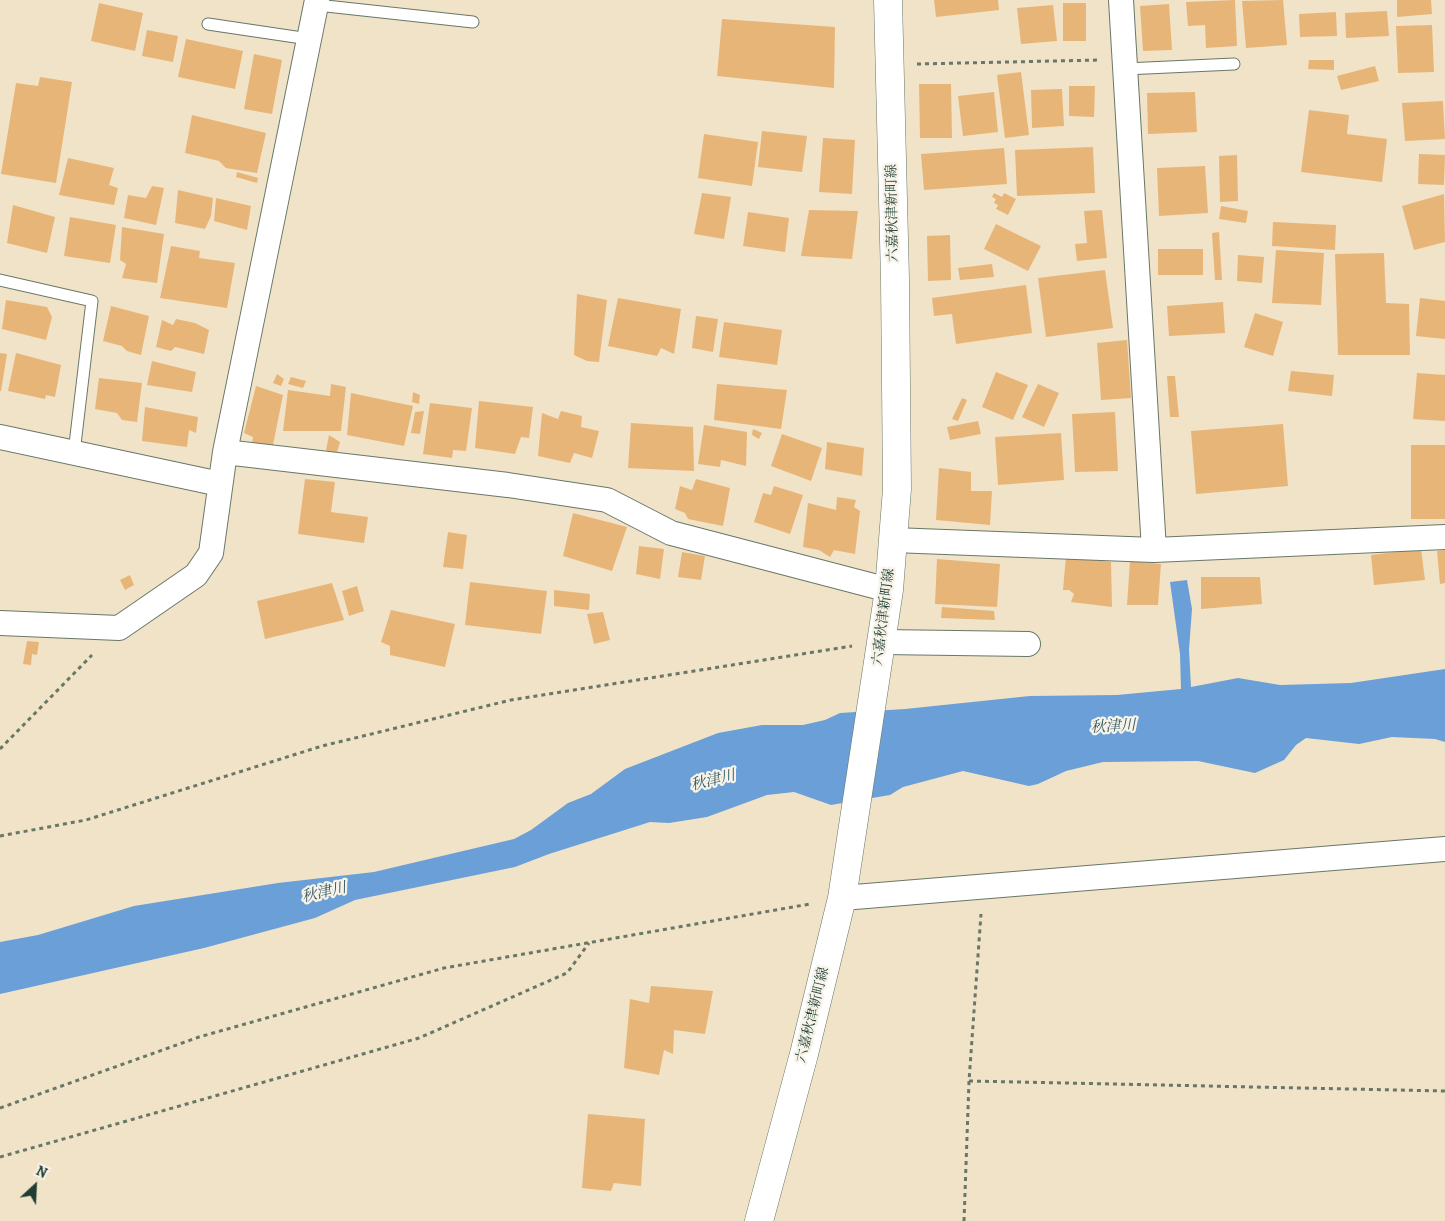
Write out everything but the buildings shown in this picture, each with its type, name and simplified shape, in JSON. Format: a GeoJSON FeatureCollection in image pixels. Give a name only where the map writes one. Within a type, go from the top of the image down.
{"type":"FeatureCollection","features":[{"type":"Feature","properties":{"kind":"main road","name":"六嘉秋津新町線"},"geometry":{"type":"LineString","coordinates":[[759,1221],[801,1064],[842,898],[889,590],[896,489],[895,309],[888,0]]}},
{"type":"Feature","properties":{"kind":"street"},"geometry":{"type":"LineString","coordinates":[[1121,0],[1154,550]]}},
{"type":"Feature","properties":{"kind":"street"},"geometry":{"type":"LineString","coordinates":[[0,624],[118,628],[196,575],[211,553],[225,452],[317,2]]}},
{"type":"Feature","properties":{"kind":"street"},"geometry":{"type":"LineString","coordinates":[[0,437],[220,484]]}},
{"type":"Feature","properties":{"kind":"street"},"geometry":{"type":"LineString","coordinates":[[225,452],[508,485],[607,500],[672,533],[889,590]]}},
{"type":"Feature","properties":{"kind":"street"},"geometry":{"type":"LineString","coordinates":[[893,540],[1154,550],[1445,537]]}},
{"type":"Feature","properties":{"kind":"street"},"geometry":{"type":"LineString","coordinates":[[882,642],[1028,644]]}},
{"type":"Feature","properties":{"kind":"street"},"geometry":{"type":"LineString","coordinates":[[842,898],[1445,849]]}},
{"type":"Feature","properties":{"kind":"lane"},"geometry":{"type":"LineString","coordinates":[[317,2],[473,22]]}},
{"type":"Feature","properties":{"kind":"lane"},"geometry":{"type":"LineString","coordinates":[[208,24],[310,39]]}},
{"type":"Feature","properties":{"kind":"lane"},"geometry":{"type":"LineString","coordinates":[[1124,64],[1234,64]]}},
{"type":"Feature","properties":{"kind":"lane"},"geometry":{"type":"LineString","coordinates":[[0,280],[92,301],[74,453]]}},
{"type":"Feature","properties":{"kind":"path"},"geometry":{"type":"LineString","coordinates":[[889,64],[1124,64]]}},
{"type":"Feature","properties":{"kind":"path"},"geometry":{"type":"LineString","coordinates":[[0,749],[118,628]]}},
{"type":"Feature","properties":{"kind":"path"},"geometry":{"type":"LineString","coordinates":[[0,836],[86,820],[322,746],[512,700],[882,642]]}},
{"type":"Feature","properties":{"kind":"path"},"geometry":{"type":"LineString","coordinates":[[964,1221],[969,1082],[984,886]]}},
{"type":"Feature","properties":{"kind":"path"},"geometry":{"type":"LineString","coordinates":[[0,1108],[199,1038],[444,968],[842,898]]}},
{"type":"Feature","properties":{"kind":"path"},"geometry":{"type":"LineString","coordinates":[[0,1157],[419,1038],[567,973],[589,942]]}},
{"type":"Feature","properties":{"kind":"path"},"geometry":{"type":"LineString","coordinates":[[969,1082],[1445,1091]]}},
{"type":"Feature","properties":{"kind":"water","name":"秋津川"},"geometry":{"type":"Polygon","coordinates":[[[1187,580],[1192,609],[1189,650],[1191,687],[1238,678],[1280,685],[1351,683],[1445,669],[1445,742],[1435,739],[1392,737],[1359,744],[1306,738],[1296,745],[1284,760],[1255,773],[1198,761],[1103,762],[1066,771],[1038,784],[1029,786],[963,771],[903,787],[890,795],[831,805],[794,792],[767,795],[707,817],[669,823],[650,822],[549,854],[515,867],[355,900],[315,918],[204,948],[0,994],[0,942],[38,935],[134,906],[278,883],[374,872],[514,839],[531,830],[568,803],[591,794],[625,769],[718,733],[762,725],[803,725],[825,720],[840,713],[905,709],[1030,696],[1117,695],[1181,689],[1180,654],[1170,582],[1187,580]]]}}]}
